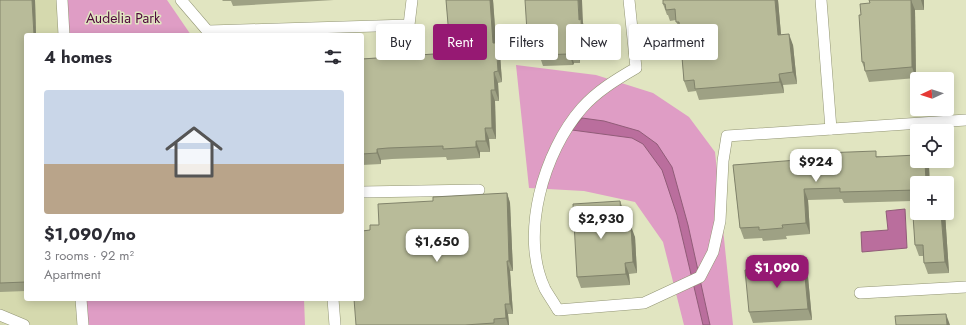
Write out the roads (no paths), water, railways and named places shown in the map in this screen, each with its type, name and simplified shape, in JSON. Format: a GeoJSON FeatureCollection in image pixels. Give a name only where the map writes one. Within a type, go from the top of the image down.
{"type":"FeatureCollection","features":[{"type":"Feature","properties":{"kind":"lane"},"geometry":{"type":"LineString","coordinates":[[62,0],[64,33]]}},
{"type":"Feature","properties":{"kind":"lane"},"geometry":{"type":"LineString","coordinates":[[181,0],[210,33],[409,25],[412,0]]}},
{"type":"Feature","properties":{"kind":"lane"},"geometry":{"type":"LineString","coordinates":[[629,0],[636,68],[613,81],[582,108],[563,137],[544,176],[534,223],[537,259],[545,289],[558,310],[644,303],[700,277],[713,252],[720,221],[723,161],[727,136],[966,120]]}},
{"type":"Feature","properties":{"kind":"lane"},"geometry":{"type":"LineString","coordinates":[[821,0],[831,129]]}},
{"type":"Feature","properties":{"kind":"lane"},"geometry":{"type":"LineString","coordinates":[[364,192],[478,190]]}},
{"type":"Feature","properties":{"kind":"lane"},"geometry":{"type":"LineString","coordinates":[[860,293],[966,287]]}},
{"type":"Feature","properties":{"kind":"lane"},"geometry":{"type":"LineString","coordinates":[[81,301],[83,325]]}},
{"type":"Feature","properties":{"kind":"lane"},"geometry":{"type":"LineString","coordinates":[[333,301],[335,325]]}},
{"type":"Feature","properties":{"kind":"lane"},"geometry":{"type":"LineString","coordinates":[[0,315],[24,325]]}},
{"type":"Feature","properties":{"kind":"park label","name":"Audelia Park"},"geometry":{"type":"Point","coordinates":[123,18]}}]}
